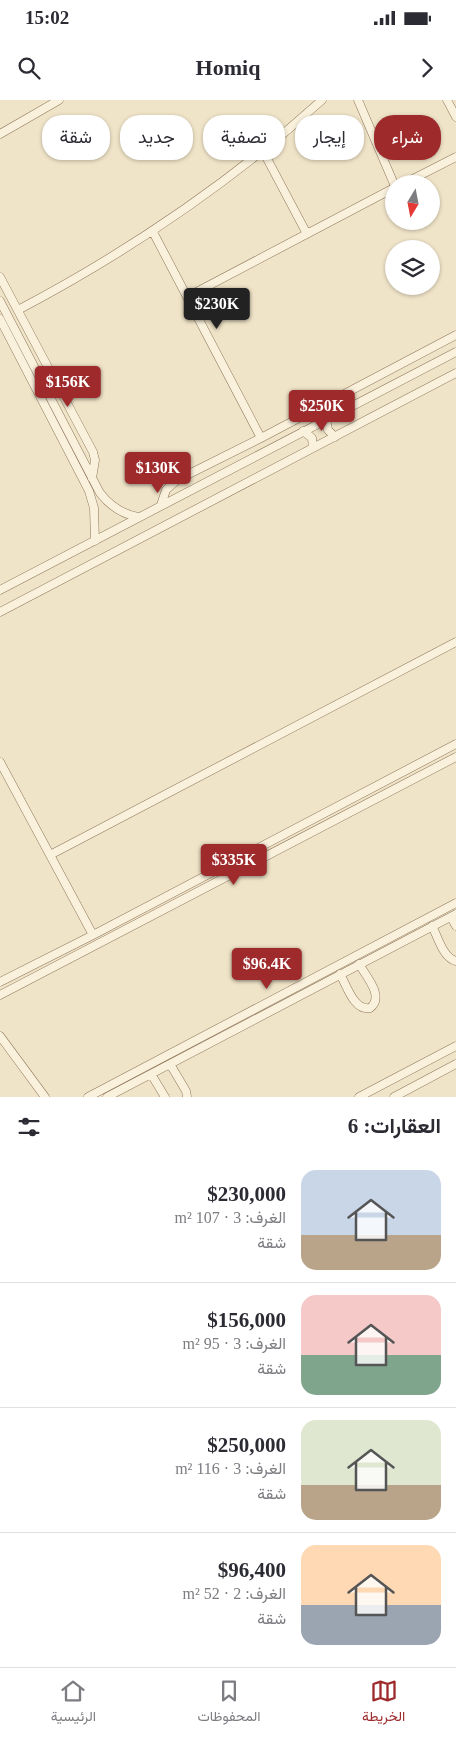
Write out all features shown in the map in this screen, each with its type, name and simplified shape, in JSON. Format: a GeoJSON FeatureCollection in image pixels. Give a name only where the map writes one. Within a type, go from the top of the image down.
{"type":"FeatureCollection","features":[{"type":"Feature","properties":{"kind":"street"},"geometry":{"type":"LineString","coordinates":[[0,134],[59,100]]}},
{"type":"Feature","properties":{"kind":"street"},"geometry":{"type":"LineString","coordinates":[[285,132],[322,100]]}},
{"type":"Feature","properties":{"kind":"street"},"geometry":{"type":"LineString","coordinates":[[358,100],[390,175]]}},
{"type":"Feature","properties":{"kind":"street"},"geometry":{"type":"LineString","coordinates":[[447,100],[456,117]]}},
{"type":"Feature","properties":{"kind":"street"},"geometry":{"type":"LineString","coordinates":[[421,175],[456,157]]}},
{"type":"Feature","properties":{"kind":"street"},"geometry":{"type":"LineString","coordinates":[[18,310],[101,264],[153,232],[251,160]]}},
{"type":"Feature","properties":{"kind":"street"},"geometry":{"type":"LineString","coordinates":[[268,160],[307,234]]}},
{"type":"Feature","properties":{"kind":"street"},"geometry":{"type":"LineString","coordinates":[[187,297],[385,193]]}},
{"type":"Feature","properties":{"kind":"street"},"geometry":{"type":"LineString","coordinates":[[153,232],[261,438]]}},
{"type":"Feature","properties":{"kind":"street"},"geometry":{"type":"LineString","coordinates":[[0,277],[93,452],[95,460],[92,478]]}},
{"type":"Feature","properties":{"kind":"street"},"geometry":{"type":"LineString","coordinates":[[0,302],[100,494],[121,512],[138,517]]}},
{"type":"Feature","properties":{"kind":"street"},"geometry":{"type":"LineString","coordinates":[[0,319],[89,491],[94,508],[95,541]]}},
{"type":"Feature","properties":{"kind":"street"},"geometry":{"type":"LineString","coordinates":[[161,505],[166,490],[177,480],[456,335]]}},
{"type":"Feature","properties":{"kind":"street"},"geometry":{"type":"LineString","coordinates":[[0,590],[456,352]]}},
{"type":"Feature","properties":{"kind":"street"},"geometry":{"type":"LineString","coordinates":[[0,612],[456,373]]}},
{"type":"Feature","properties":{"kind":"street"},"geometry":{"type":"LineString","coordinates":[[326,419],[328,430],[335,437]]}},
{"type":"Feature","properties":{"kind":"street"},"geometry":{"type":"LineString","coordinates":[[304,431],[312,438],[314,448]]}},
{"type":"Feature","properties":{"kind":"street"},"geometry":{"type":"LineString","coordinates":[[50,855],[456,642]]}},
{"type":"Feature","properties":{"kind":"street"},"geometry":{"type":"LineString","coordinates":[[0,982],[456,744]]}},
{"type":"Feature","properties":{"kind":"street"},"geometry":{"type":"LineString","coordinates":[[0,995],[456,757]]}},
{"type":"Feature","properties":{"kind":"street"},"geometry":{"type":"LineString","coordinates":[[1,768],[93,935]]}},
{"type":"Feature","properties":{"kind":"street"},"geometry":{"type":"LineString","coordinates":[[107,1097],[170,1064],[456,904]]}},
{"type":"Feature","properties":{"kind":"street"},"geometry":{"type":"LineString","coordinates":[[88,1097],[312,984],[340,974],[454,915],[456,926]]}},
{"type":"Feature","properties":{"kind":"street"},"geometry":{"type":"LineString","coordinates":[[432,926],[447,956],[451,960],[456,960]]}},
{"type":"Feature","properties":{"kind":"street"},"geometry":{"type":"LineString","coordinates":[[340,974],[356,1004],[364,1008],[370,1008],[374,1004],[376,995],[359,964]]}},
{"type":"Feature","properties":{"kind":"street"},"geometry":{"type":"LineString","coordinates":[[0,1036],[45,1097]]}},
{"type":"Feature","properties":{"kind":"street"},"geometry":{"type":"LineString","coordinates":[[359,1097],[456,1046]]}},
{"type":"Feature","properties":{"kind":"street"},"geometry":{"type":"LineString","coordinates":[[170,1064],[186,1091],[187,1097]]}},
{"type":"Feature","properties":{"kind":"street"},"geometry":{"type":"LineString","coordinates":[[394,1097],[456,1064]]}},
{"type":"Feature","properties":{"kind":"street"},"geometry":{"type":"LineString","coordinates":[[151,1074],[165,1097]]}}]}
